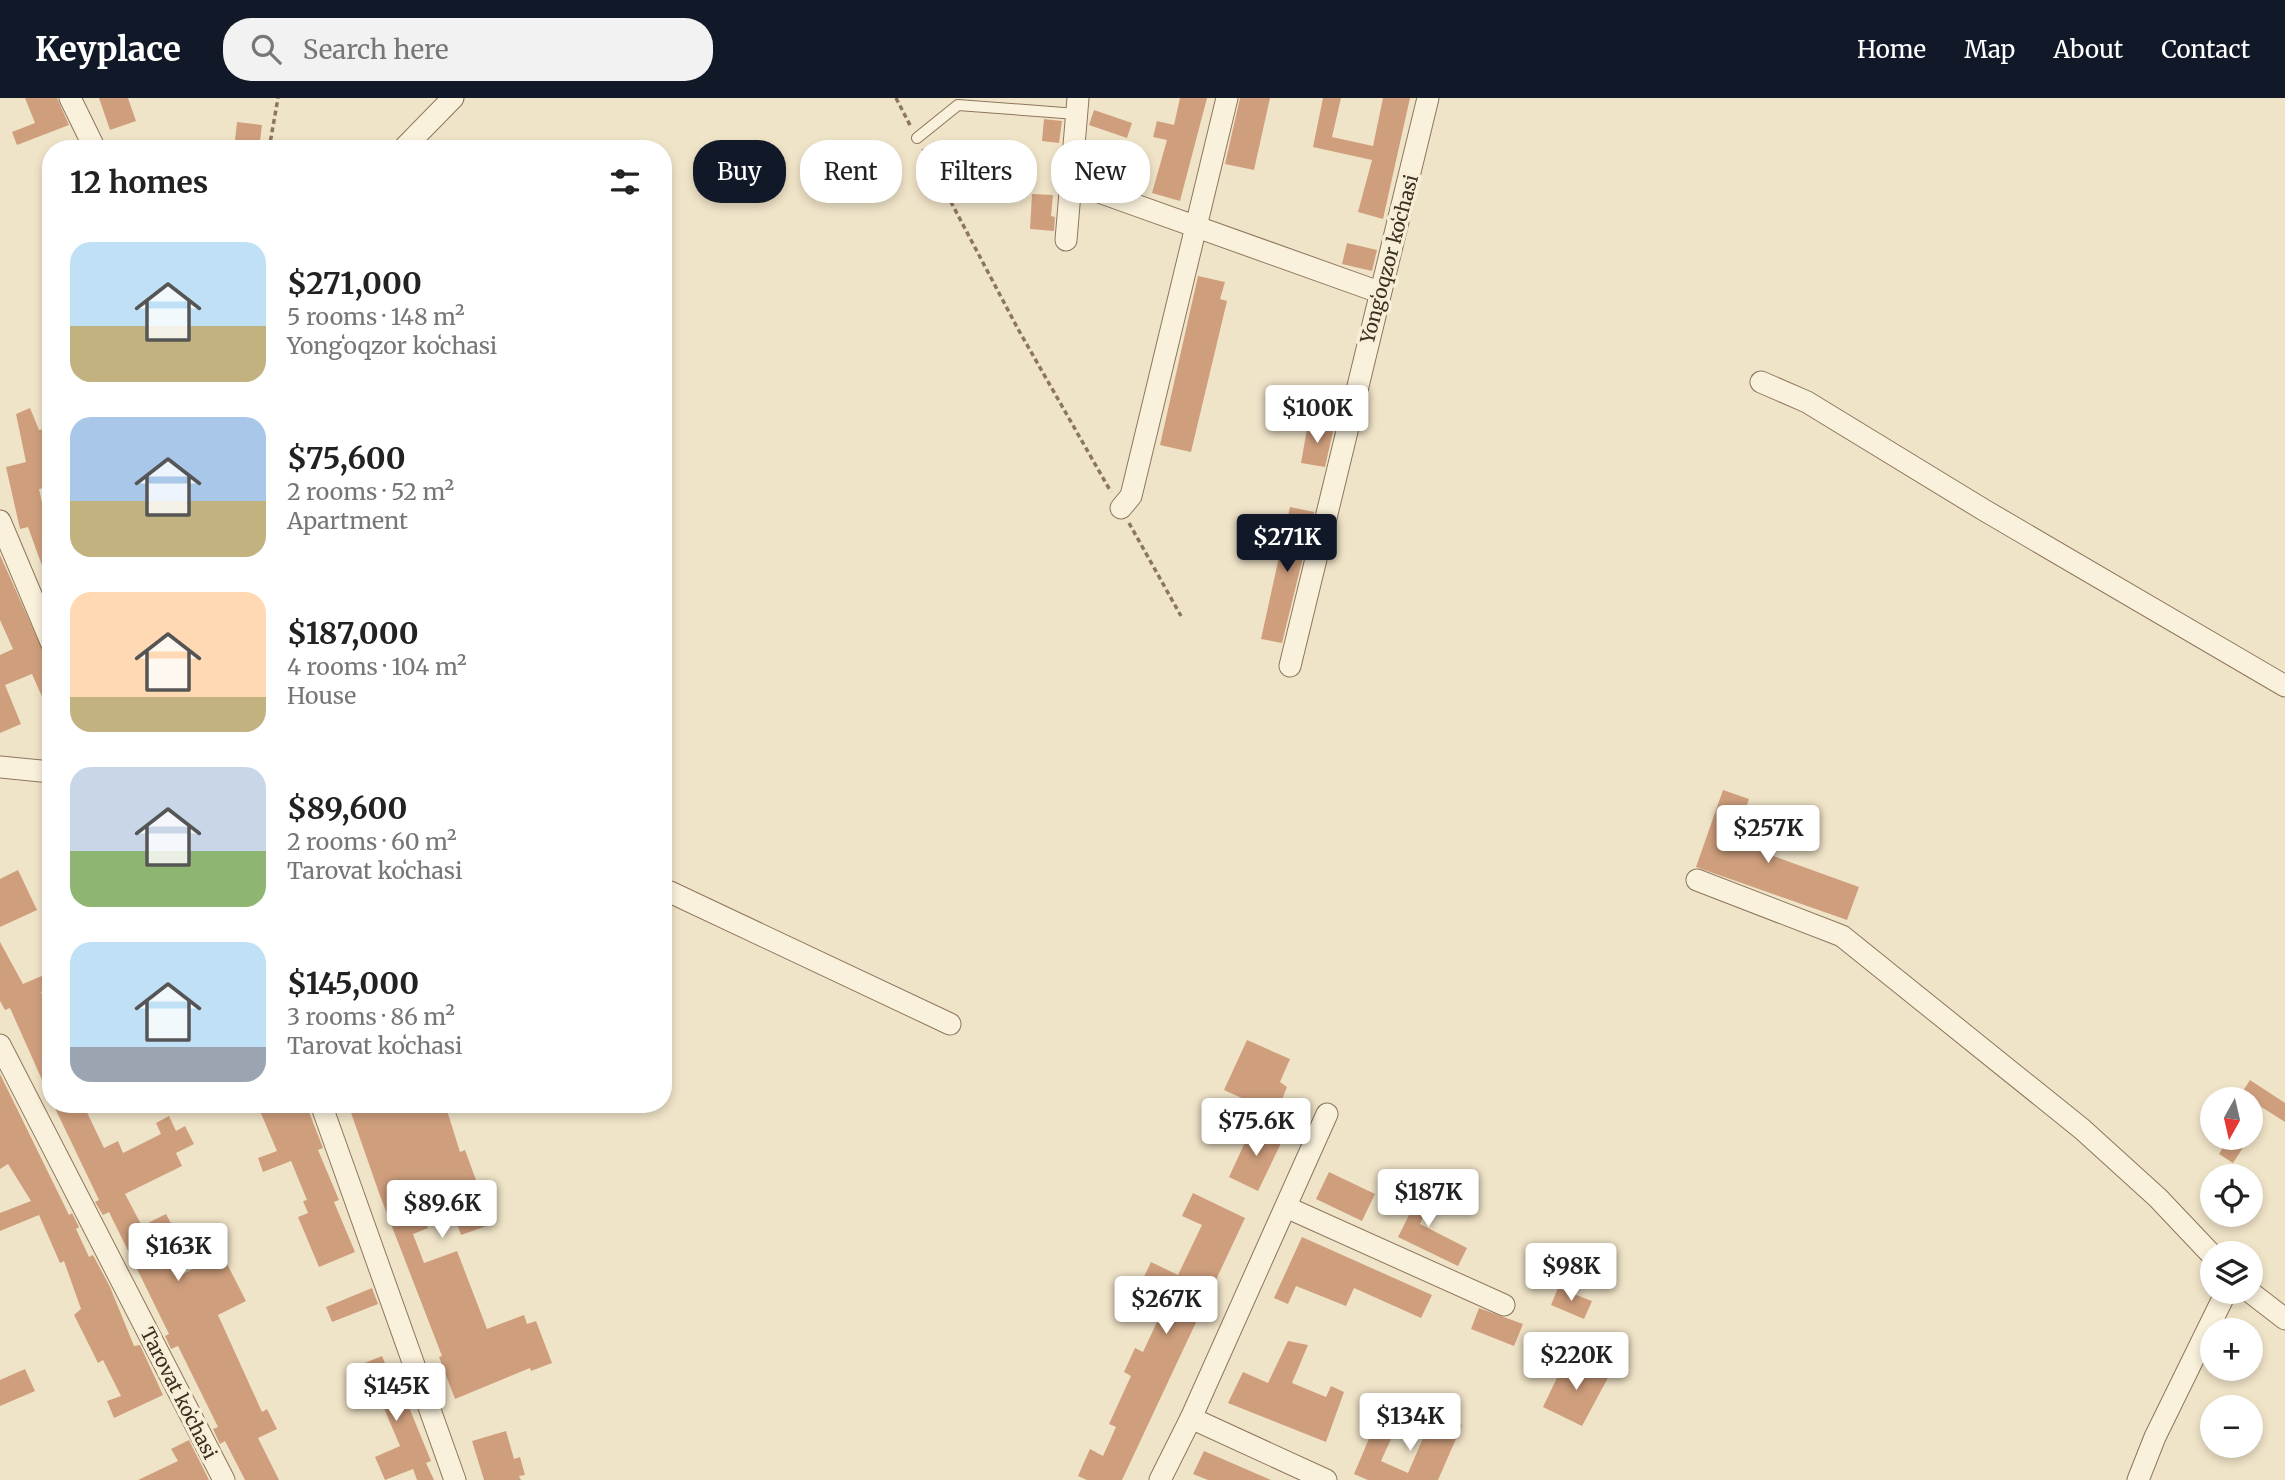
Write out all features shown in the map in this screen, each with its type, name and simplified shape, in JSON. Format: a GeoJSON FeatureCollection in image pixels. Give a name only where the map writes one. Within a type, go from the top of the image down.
{"type":"FeatureCollection","features":[{"type":"Feature","properties":{"kind":"street"},"geometry":{"type":"LineString","coordinates":[[70,98],[91,140]]}},
{"type":"Feature","properties":{"kind":"street"},"geometry":{"type":"LineString","coordinates":[[412,140],[453,98]]}},
{"type":"Feature","properties":{"kind":"street"},"geometry":{"type":"LineString","coordinates":[[1121,509],[1131,496],[1193,226],[1227,98]]}},
{"type":"Feature","properties":{"kind":"street","name":"Yongʻoqzor koʻchasi"},"geometry":{"type":"LineString","coordinates":[[1290,666],[1428,98]]}},
{"type":"Feature","properties":{"kind":"street"},"geometry":{"type":"LineString","coordinates":[[1074,140],[1077,106]]}},
{"type":"Feature","properties":{"kind":"street"},"geometry":{"type":"LineString","coordinates":[[1066,240],[1069,203]]}},
{"type":"Feature","properties":{"kind":"street"},"geometry":{"type":"LineString","coordinates":[[1129,203],[1379,292]]}},
{"type":"Feature","properties":{"kind":"street"},"geometry":{"type":"LineString","coordinates":[[1761,382],[1807,402],[1984,510],[2285,686]]}},
{"type":"Feature","properties":{"kind":"street"},"geometry":{"type":"LineString","coordinates":[[0,521],[42,621]]}},
{"type":"Feature","properties":{"kind":"street"},"geometry":{"type":"LineString","coordinates":[[0,767],[42,771]]}},
{"type":"Feature","properties":{"kind":"street"},"geometry":{"type":"LineString","coordinates":[[1697,880],[1842,936],[2082,1129],[2158,1198],[2200,1242]]}},
{"type":"Feature","properties":{"kind":"street"},"geometry":{"type":"LineString","coordinates":[[672,893],[950,1024]]}},
{"type":"Feature","properties":{"kind":"street","name":"Tarovat koʻchasi"},"geometry":{"type":"LineString","coordinates":[[0,1045],[224,1480]]}},
{"type":"Feature","properties":{"kind":"street"},"geometry":{"type":"LineString","coordinates":[[324,1113],[455,1480]]}},
{"type":"Feature","properties":{"kind":"street"},"geometry":{"type":"LineString","coordinates":[[1160,1480],[1191,1418],[1327,1114]]}},
{"type":"Feature","properties":{"kind":"street"},"geometry":{"type":"LineString","coordinates":[[1286,1207],[1504,1305]]}},
{"type":"Feature","properties":{"kind":"street"},"geometry":{"type":"LineString","coordinates":[[2263,1302],[2285,1319]]}},
{"type":"Feature","properties":{"kind":"street"},"geometry":{"type":"LineString","coordinates":[[2138,1480],[2155,1437],[2220,1304]]}},
{"type":"Feature","properties":{"kind":"street"},"geometry":{"type":"LineString","coordinates":[[1191,1418],[1326,1480]]}},
{"type":"Feature","properties":{"kind":"lane"},"geometry":{"type":"LineString","coordinates":[[917,138],[958,105],[1077,106]]}},
{"type":"Feature","properties":{"kind":"path"},"geometry":{"type":"LineString","coordinates":[[271,140],[278,98]]}},
{"type":"Feature","properties":{"kind":"path"},"geometry":{"type":"LineString","coordinates":[[896,98],[1018,329],[1181,615]]}},
{"type":"Feature","properties":{"kind":"building"},"geometry":{"type":"Polygon","coordinates":[[[25,98],[57,98],[69,125],[17,145],[12,132],[35,123],[25,98]]]}},
{"type":"Feature","properties":{"kind":"building"},"geometry":{"type":"Polygon","coordinates":[[[99,98],[128,98],[136,121],[110,130],[99,98]]]}},
{"type":"Feature","properties":{"kind":"building"},"geometry":{"type":"Polygon","coordinates":[[[1180,98],[1207,98],[1180,201],[1152,193],[1167,140],[1153,137],[1157,121],[1174,125],[1180,98]]]}},
{"type":"Feature","properties":{"kind":"building"},"geometry":{"type":"Polygon","coordinates":[[[1240,98],[1270,98],[1254,170],[1225,164],[1240,98]]]}},
{"type":"Feature","properties":{"kind":"building"},"geometry":{"type":"Polygon","coordinates":[[[1323,98],[1341,98],[1332,137],[1373,146],[1383,98],[1410,98],[1383,219],[1358,212],[1372,160],[1313,147],[1323,98]]]}},
{"type":"Feature","properties":{"kind":"building"},"geometry":{"type":"Polygon","coordinates":[[[1094,110],[1132,123],[1127,138],[1089,125],[1094,110]]]}},
{"type":"Feature","properties":{"kind":"building"},"geometry":{"type":"Polygon","coordinates":[[[1044,119],[1062,121],[1059,140],[1042,141],[1044,119]]]}},
{"type":"Feature","properties":{"kind":"building"},"geometry":{"type":"Polygon","coordinates":[[[237,122],[262,125],[260,140],[235,140],[237,122]]]}},
{"type":"Feature","properties":{"kind":"building"},"geometry":{"type":"Polygon","coordinates":[[[1037,194],[1051,195],[1051,216],[1055,217],[1054,231],[1030,229],[1031,203],[1037,203],[1037,194]]]}},
{"type":"Feature","properties":{"kind":"building"},"geometry":{"type":"Polygon","coordinates":[[[1347,243],[1377,250],[1372,271],[1342,264],[1347,243]]]}},
{"type":"Feature","properties":{"kind":"building"},"geometry":{"type":"Polygon","coordinates":[[[1198,276],[1225,282],[1220,299],[1227,301],[1191,452],[1160,445],[1198,276]]]}},
{"type":"Feature","properties":{"kind":"building"},"geometry":{"type":"Polygon","coordinates":[[[30,408],[39,430],[42,430],[42,488],[39,489],[42,502],[42,566],[28,527],[20,529],[6,467],[26,462],[16,414],[30,408]]]}},
{"type":"Feature","properties":{"kind":"building"},"geometry":{"type":"Polygon","coordinates":[[[1308,423],[1334,427],[1325,467],[1301,463],[1308,423]]]}},
{"type":"Feature","properties":{"kind":"building"},"geometry":{"type":"Polygon","coordinates":[[[1290,507],[1314,512],[1282,643],[1261,639],[1290,507]]]}},
{"type":"Feature","properties":{"kind":"building"},"geometry":{"type":"Polygon","coordinates":[[[0,555],[42,649],[42,697],[32,674],[5,685],[21,724],[0,733],[0,655],[13,649],[0,620],[0,555]]]}},
{"type":"Feature","properties":{"kind":"building"},"geometry":{"type":"Polygon","coordinates":[[[1723,790],[1749,799],[1741,823],[1752,827],[1745,846],[1859,887],[1847,920],[1696,867],[1723,790]]]}},
{"type":"Feature","properties":{"kind":"building"},"geometry":{"type":"Polygon","coordinates":[[[18,870],[37,910],[0,927],[0,879],[18,870]]]}},
{"type":"Feature","properties":{"kind":"building"},"geometry":{"type":"Polygon","coordinates":[[[0,942],[23,984],[42,976],[42,1080],[10,1008],[5,1010],[0,1001],[0,942]]]}},
{"type":"Feature","properties":{"kind":"building"},"geometry":{"type":"Polygon","coordinates":[[[1247,1040],[1290,1059],[1280,1082],[1287,1087],[1281,1102],[1272,1099],[1266,1109],[1224,1090],[1247,1040]]]}},
{"type":"Feature","properties":{"kind":"building"},"geometry":{"type":"Polygon","coordinates":[[[0,1074],[69,1215],[72,1213],[79,1227],[76,1229],[89,1257],[93,1255],[110,1287],[134,1346],[140,1345],[163,1395],[114,1418],[107,1401],[121,1396],[103,1360],[98,1363],[74,1315],[81,1309],[64,1261],[60,1263],[39,1215],[0,1231],[0,1213],[31,1201],[8,1164],[0,1169],[0,1074]]]}},
{"type":"Feature","properties":{"kind":"building"},"geometry":{"type":"Polygon","coordinates":[[[2250,1080],[2261,1087],[2246,1087],[2250,1080]]]}},
{"type":"Feature","properties":{"kind":"building"},"geometry":{"type":"Polygon","coordinates":[[[2263,1089],[2285,1103],[2285,1122],[2263,1108],[2263,1089]]]}},
{"type":"Feature","properties":{"kind":"building"},"geometry":{"type":"Polygon","coordinates":[[[57,1113],[87,1113],[104,1148],[118,1141],[123,1153],[161,1134],[156,1123],[169,1116],[176,1131],[185,1126],[194,1144],[176,1153],[182,1166],[125,1194],[142,1226],[166,1214],[173,1227],[162,1232],[183,1274],[222,1254],[246,1301],[218,1315],[262,1412],[267,1409],[277,1429],[258,1438],[279,1480],[245,1480],[225,1441],[220,1444],[213,1429],[218,1427],[178,1346],[171,1349],[165,1336],[169,1334],[109,1212],[103,1215],[95,1202],[99,1200],[57,1113]]]}},
{"type":"Feature","properties":{"kind":"building"},"geometry":{"type":"Polygon","coordinates":[[[261,1113],[309,1113],[323,1148],[318,1150],[339,1200],[334,1202],[355,1252],[319,1267],[298,1217],[308,1213],[303,1201],[307,1200],[291,1161],[263,1172],[258,1158],[277,1151],[261,1113]]]}},
{"type":"Feature","properties":{"kind":"building"},"geometry":{"type":"Polygon","coordinates":[[[351,1113],[448,1113],[460,1152],[465,1150],[492,1224],[461,1235],[450,1203],[423,1213],[428,1228],[413,1234],[424,1263],[457,1251],[487,1329],[524,1315],[527,1324],[536,1321],[552,1363],[531,1371],[530,1368],[455,1399],[439,1357],[442,1356],[351,1113]]]}},
{"type":"Feature","properties":{"kind":"building"},"geometry":{"type":"Polygon","coordinates":[[[1253,1125],[1283,1139],[1258,1191],[1229,1177],[1253,1125]]]}},
{"type":"Feature","properties":{"kind":"building"},"geometry":{"type":"Polygon","coordinates":[[[2222,1150],[2241,1150],[2233,1163],[2219,1154],[2222,1150]]]}},
{"type":"Feature","properties":{"kind":"building"},"geometry":{"type":"Polygon","coordinates":[[[1329,1172],[1375,1194],[1362,1221],[1316,1199],[1329,1172]]]}},
{"type":"Feature","properties":{"kind":"building"},"geometry":{"type":"Polygon","coordinates":[[[1428,1181],[1437,1186],[1420,1224],[1467,1248],[1458,1266],[1398,1237],[1414,1205],[1405,1201],[1412,1188],[1421,1193],[1428,1181]]]}},
{"type":"Feature","properties":{"kind":"building"},"geometry":{"type":"Polygon","coordinates":[[[1193,1193],[1245,1218],[1122,1480],[1087,1480],[1078,1476],[1090,1449],[1103,1456],[1116,1427],[1109,1424],[1131,1376],[1124,1372],[1135,1348],[1143,1352],[1157,1322],[1163,1325],[1177,1297],[1142,1281],[1151,1262],[1178,1275],[1202,1225],[1182,1216],[1193,1193]]]}},
{"type":"Feature","properties":{"kind":"building"},"geometry":{"type":"Polygon","coordinates":[[[1302,1237],[1432,1295],[1421,1318],[1354,1288],[1346,1306],[1296,1286],[1288,1304],[1274,1298],[1302,1237]]]}},
{"type":"Feature","properties":{"kind":"building"},"geometry":{"type":"Polygon","coordinates":[[[372,1288],[378,1304],[332,1322],[326,1307],[372,1288]]]}},
{"type":"Feature","properties":{"kind":"building"},"geometry":{"type":"Polygon","coordinates":[[[1558,1288],[1592,1301],[1584,1319],[1551,1305],[1558,1288]]]}},
{"type":"Feature","properties":{"kind":"building"},"geometry":{"type":"Polygon","coordinates":[[[1479,1308],[1523,1324],[1514,1346],[1471,1329],[1479,1308]]]}},
{"type":"Feature","properties":{"kind":"building"},"geometry":{"type":"Polygon","coordinates":[[[1288,1341],[1308,1345],[1292,1383],[1326,1397],[1331,1386],[1344,1392],[1326,1442],[1228,1403],[1243,1372],[1268,1383],[1288,1341]]]}},
{"type":"Feature","properties":{"kind":"building"},"geometry":{"type":"Polygon","coordinates":[[[382,1356],[392,1380],[397,1378],[431,1461],[426,1463],[434,1480],[417,1480],[413,1469],[385,1480],[375,1457],[400,1446],[375,1387],[362,1392],[352,1368],[382,1356]]]}},
{"type":"Feature","properties":{"kind":"building"},"geometry":{"type":"Polygon","coordinates":[[[1566,1359],[1594,1372],[1596,1368],[1610,1374],[1582,1426],[1543,1407],[1566,1359]]]}},
{"type":"Feature","properties":{"kind":"building"},"geometry":{"type":"Polygon","coordinates":[[[25,1369],[35,1391],[0,1406],[0,1380],[25,1369]]]}},
{"type":"Feature","properties":{"kind":"building"},"geometry":{"type":"Polygon","coordinates":[[[1434,1413],[1462,1425],[1438,1480],[1368,1480],[1354,1474],[1377,1420],[1396,1428],[1381,1461],[1408,1473],[1434,1413]]]}},
{"type":"Feature","properties":{"kind":"building"},"geometry":{"type":"Polygon","coordinates":[[[506,1431],[514,1459],[520,1457],[525,1475],[519,1476],[521,1480],[484,1480],[472,1441],[506,1431]]]}},
{"type":"Feature","properties":{"kind":"building"},"geometry":{"type":"Polygon","coordinates":[[[189,1440],[209,1480],[138,1480],[178,1461],[171,1449],[189,1440]]]}},
{"type":"Feature","properties":{"kind":"building"},"geometry":{"type":"Polygon","coordinates":[[[1204,1451],[1271,1480],[1208,1480],[1193,1474],[1204,1451]]]}}]}
